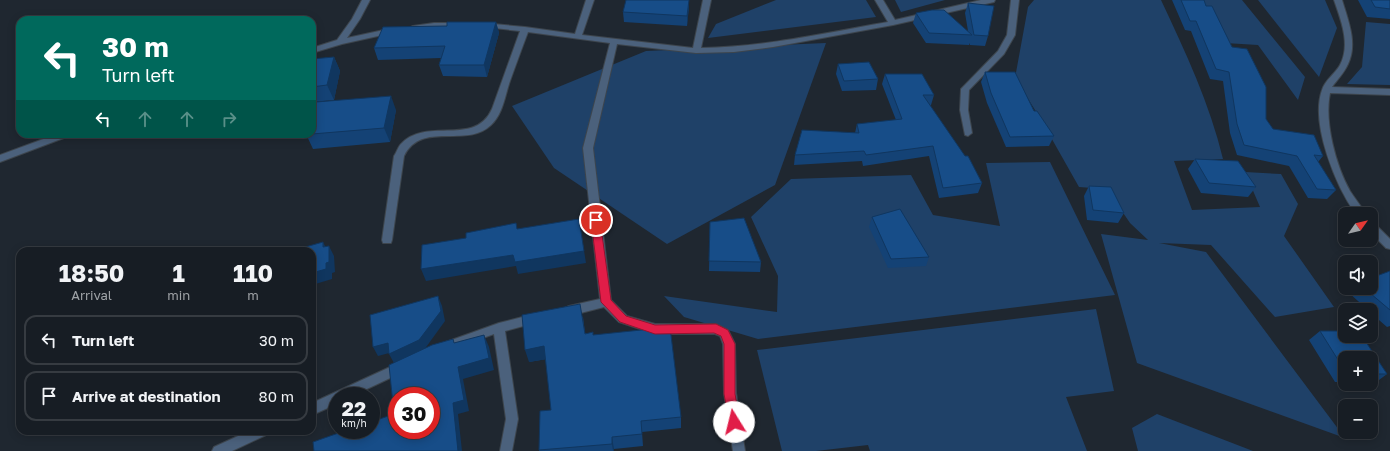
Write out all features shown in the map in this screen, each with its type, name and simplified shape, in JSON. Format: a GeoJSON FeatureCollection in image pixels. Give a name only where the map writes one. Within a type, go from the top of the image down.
{"type":"FeatureCollection","features":[{"type":"Feature","properties":{"kind":"street"},"geometry":{"type":"LineString","coordinates":[[340,42],[356,19],[366,0]]}},
{"type":"Feature","properties":{"kind":"street"},"geometry":{"type":"LineString","coordinates":[[578,37],[590,0]]}},
{"type":"Feature","properties":{"kind":"street"},"geometry":{"type":"LineString","coordinates":[[696,51],[707,0]]}},
{"type":"Feature","properties":{"kind":"street"},"geometry":{"type":"LineString","coordinates":[[879,0],[893,23]]}},
{"type":"Feature","properties":{"kind":"street"},"geometry":{"type":"LineString","coordinates":[[316,50],[340,42],[403,29],[434,25],[473,25],[526,29],[578,37],[696,51],[734,50],[773,46],[893,23],[991,0]]}},
{"type":"Feature","properties":{"kind":"street"},"geometry":{"type":"LineString","coordinates":[[968,133],[964,110],[965,89],[1001,52],[1011,35],[1015,0]]}},
{"type":"Feature","properties":{"kind":"street"},"geometry":{"type":"LineString","coordinates":[[1338,0],[1346,29],[1349,50],[1344,66],[1333,78],[1326,90],[1324,103],[1326,129],[1334,162],[1343,187],[1356,207]]}},
{"type":"Feature","properties":{"kind":"street"},"geometry":{"type":"LineString","coordinates":[[387,240],[399,156],[405,144],[416,137],[471,131],[486,126],[494,116],[508,74],[526,29]]}},
{"type":"Feature","properties":{"kind":"street"},"geometry":{"type":"LineString","coordinates":[[614,41],[588,148],[606,302],[623,320],[655,329],[716,329],[724,333],[729,344],[730,394],[739,451]]}},
{"type":"Feature","properties":{"kind":"street"},"geometry":{"type":"LineString","coordinates":[[1326,90],[1390,92]]}},
{"type":"Feature","properties":{"kind":"street"},"geometry":{"type":"LineString","coordinates":[[0,159],[55,138]]}},
{"type":"Feature","properties":{"kind":"street"},"geometry":{"type":"LineString","coordinates":[[1378,234],[1390,245]]}},
{"type":"Feature","properties":{"kind":"street"},"geometry":{"type":"LineString","coordinates":[[439,349],[498,328],[606,302]]}},
{"type":"Feature","properties":{"kind":"street"},"geometry":{"type":"LineString","coordinates":[[498,328],[512,419],[506,451]]}},
{"type":"Feature","properties":{"kind":"street"},"geometry":{"type":"LineString","coordinates":[[359,387],[411,362]]}},
{"type":"Feature","properties":{"kind":"street"},"geometry":{"type":"LineString","coordinates":[[316,407],[328,402]]}},
{"type":"Feature","properties":{"kind":"street"},"geometry":{"type":"LineString","coordinates":[[218,451],[253,435]]}},
{"type":"Feature","properties":{"kind":"shaded area"},"geometry":{"type":"Polygon","coordinates":[[[776,0],[866,0],[876,17],[708,38],[716,24],[776,0]]]}},
{"type":"Feature","properties":{"kind":"shaded area"},"geometry":{"type":"Polygon","coordinates":[[[895,0],[945,0],[901,12],[895,0]]]}},
{"type":"Feature","properties":{"kind":"shaded area"},"geometry":{"type":"Polygon","coordinates":[[[1034,0],[1161,0],[1188,58],[1204,98],[1218,138],[1223,159],[1174,161],[1192,210],[1260,207],[1245,172],[1281,174],[1298,204],[1284,236],[1334,307],[1275,317],[1211,245],[1159,243],[1206,252],[1338,429],[1338,435],[1137,363],[1101,234],[1148,240],[1130,223],[1107,189],[1079,187],[1040,118],[1015,78],[1028,7],[1034,0]]]}},
{"type":"Feature","properties":{"kind":"shaded area"},"geometry":{"type":"Polygon","coordinates":[[[1203,0],[1242,0],[1305,77],[1298,100],[1258,45],[1225,43],[1203,0]]]}},
{"type":"Feature","properties":{"kind":"shaded area"},"geometry":{"type":"Polygon","coordinates":[[[1258,0],[1325,0],[1337,28],[1319,77],[1258,0]]]}},
{"type":"Feature","properties":{"kind":"shaded area"},"geometry":{"type":"Polygon","coordinates":[[[1366,22],[1390,24],[1390,85],[1347,84],[1362,67],[1366,22]]]}},
{"type":"Feature","properties":{"kind":"shaded area"},"geometry":{"type":"Polygon","coordinates":[[[826,43],[775,185],[667,244],[554,168],[512,106],[646,51],[826,43]]]}},
{"type":"Feature","properties":{"kind":"shaded area"},"geometry":{"type":"Polygon","coordinates":[[[1050,162],[1115,295],[758,339],[684,317],[664,296],[777,312],[778,276],[751,217],[791,179],[911,175],[933,215],[1000,226],[986,163],[1050,162]]]}},
{"type":"Feature","properties":{"kind":"shaded area"},"geometry":{"type":"Polygon","coordinates":[[[1096,309],[1114,391],[1066,397],[1087,451],[870,451],[868,445],[816,451],[782,451],[757,350],[1096,309]]]}},
{"type":"Feature","properties":{"kind":"shaded area"},"geometry":{"type":"Polygon","coordinates":[[[1157,414],[1253,451],[1138,451],[1132,428],[1157,414]]]}},
{"type":"Feature","properties":{"kind":"building"},"geometry":{"type":"Polygon","coordinates":[[[626,0],[689,0],[687,16],[623,12],[626,0]]]}},
{"type":"Feature","properties":{"kind":"building"},"geometry":{"type":"Polygon","coordinates":[[[1181,0],[1204,0],[1206,6],[1212,6],[1232,47],[1247,49],[1266,87],[1266,119],[1273,129],[1314,135],[1323,156],[1314,155],[1336,190],[1317,189],[1297,156],[1244,145],[1237,124],[1229,72],[1216,69],[1196,21],[1190,21],[1181,0]]]}},
{"type":"Feature","properties":{"kind":"building"},"geometry":{"type":"Polygon","coordinates":[[[1371,0],[1390,0],[1390,9],[1375,7],[1371,0]]]}},
{"type":"Feature","properties":{"kind":"building"},"geometry":{"type":"Polygon","coordinates":[[[968,3],[994,6],[988,36],[974,35],[968,3]]]}},
{"type":"Feature","properties":{"kind":"building"},"geometry":{"type":"Polygon","coordinates":[[[932,10],[944,10],[972,35],[929,33],[916,13],[932,10]]]}},
{"type":"Feature","properties":{"kind":"building"},"geometry":{"type":"Polygon","coordinates":[[[447,22],[496,22],[484,65],[439,65],[445,46],[374,48],[383,27],[447,26],[447,22]]]}},
{"type":"Feature","properties":{"kind":"building"},"geometry":{"type":"Polygon","coordinates":[[[334,57],[327,85],[316,86],[316,59],[334,57]]]}},
{"type":"Feature","properties":{"kind":"building"},"geometry":{"type":"Polygon","coordinates":[[[869,62],[878,79],[844,81],[838,64],[869,62]]]}},
{"type":"Feature","properties":{"kind":"building"},"geometry":{"type":"Polygon","coordinates":[[[985,72],[1015,72],[1034,111],[1037,111],[1054,136],[1010,137],[991,93],[985,72]]]}},
{"type":"Feature","properties":{"kind":"building"},"geometry":{"type":"Polygon","coordinates":[[[885,74],[922,74],[934,95],[923,95],[965,156],[968,156],[982,183],[943,188],[933,146],[866,155],[864,151],[795,155],[802,130],[859,133],[857,124],[902,119],[885,74]]]}},
{"type":"Feature","properties":{"kind":"building"},"geometry":{"type":"Polygon","coordinates":[[[391,96],[384,128],[316,134],[316,102],[391,96]]]}},
{"type":"Feature","properties":{"kind":"building"},"geometry":{"type":"Polygon","coordinates":[[[1195,159],[1238,161],[1256,187],[1209,183],[1195,159]]]}},
{"type":"Feature","properties":{"kind":"building"},"geometry":{"type":"Polygon","coordinates":[[[1089,186],[1111,187],[1124,213],[1093,210],[1089,186]]]}},
{"type":"Feature","properties":{"kind":"building"},"geometry":{"type":"Polygon","coordinates":[[[900,209],[929,257],[891,259],[872,217],[900,209]]]}},
{"type":"Feature","properties":{"kind":"building"},"geometry":{"type":"Polygon","coordinates":[[[744,218],[761,262],[709,261],[710,222],[744,218]]]}},
{"type":"Feature","properties":{"kind":"building"},"geometry":{"type":"Polygon","coordinates":[[[579,219],[584,251],[515,262],[513,255],[421,269],[422,245],[466,238],[466,233],[516,223],[517,229],[579,219]]]}},
{"type":"Feature","properties":{"kind":"building"},"geometry":{"type":"Polygon","coordinates":[[[323,242],[323,247],[329,246],[329,262],[326,263],[326,269],[316,272],[316,247],[305,247],[323,242]]]}},
{"type":"Feature","properties":{"kind":"building"},"geometry":{"type":"Polygon","coordinates":[[[1390,271],[1390,310],[1372,295],[1378,295],[1378,275],[1390,271]]]}},
{"type":"Feature","properties":{"kind":"building"},"geometry":{"type":"Polygon","coordinates":[[[438,296],[441,311],[419,340],[389,354],[388,343],[373,347],[370,315],[438,296]]]}},
{"type":"Feature","properties":{"kind":"building"},"geometry":{"type":"Polygon","coordinates":[[[580,304],[585,334],[593,332],[593,335],[670,327],[681,417],[641,421],[642,434],[612,437],[612,444],[539,450],[540,411],[551,410],[544,346],[525,350],[522,315],[580,304]]]}},
{"type":"Feature","properties":{"kind":"building"},"geometry":{"type":"Polygon","coordinates":[[[1320,331],[1338,331],[1338,343],[1367,343],[1372,351],[1338,351],[1338,360],[1320,331]]]}},
{"type":"Feature","properties":{"kind":"building"},"geometry":{"type":"Polygon","coordinates":[[[484,335],[489,358],[458,367],[464,400],[453,403],[458,451],[314,451],[313,442],[328,437],[328,439],[380,439],[380,419],[388,416],[388,439],[440,439],[440,387],[391,387],[389,365],[432,345],[453,339],[454,343],[484,335]]]}},
{"type":"Feature","properties":{"kind":"building"},"geometry":{"type":"Polygon","coordinates":[[[1378,360],[1387,374],[1378,374],[1378,360]]]}},
{"type":"Feature","properties":{"kind":"route"},"geometry":{"type":"LineString","coordinates":[[596,220],[606,302],[623,320],[655,329],[716,329],[724,333],[729,344],[730,394],[734,422]]}}]}
